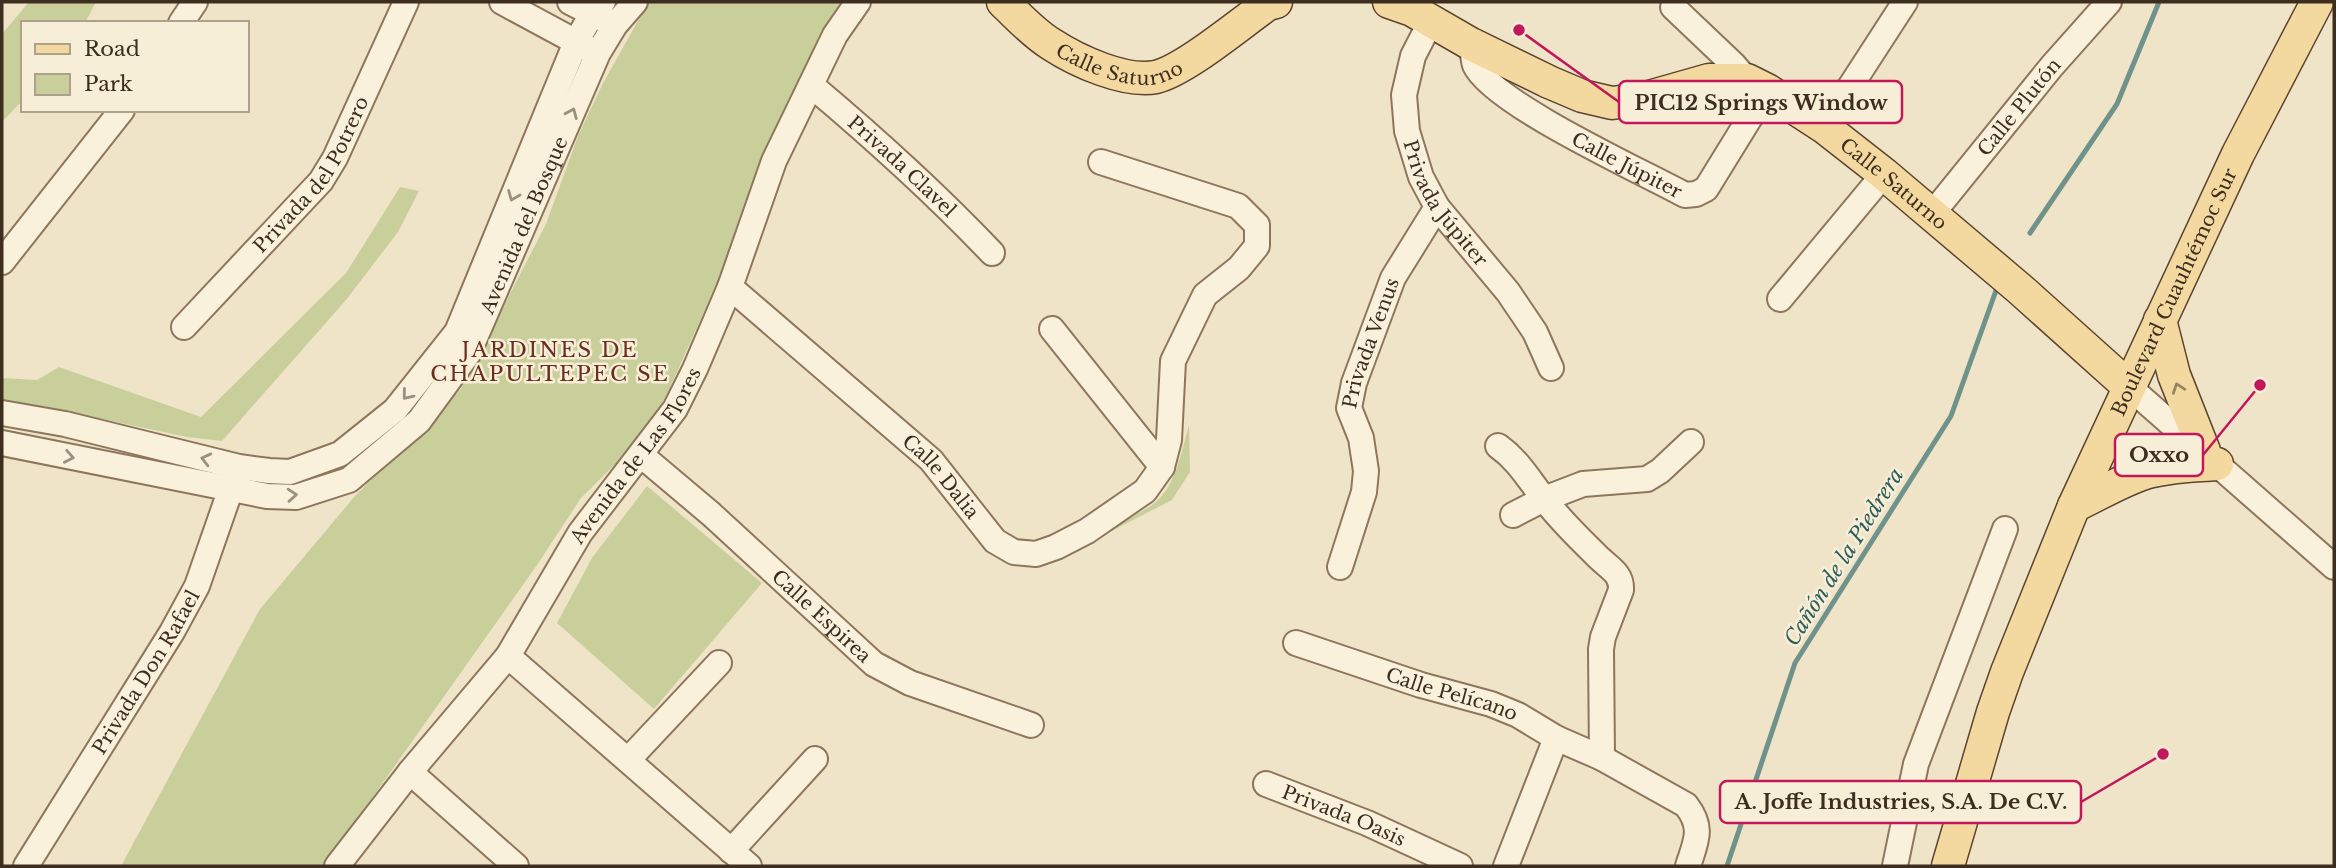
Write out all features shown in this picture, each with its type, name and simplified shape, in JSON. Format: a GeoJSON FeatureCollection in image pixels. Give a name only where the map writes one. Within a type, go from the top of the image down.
{"type":"FeatureCollection","features":[{"type":"Feature","properties":{"kind":"main road","name":"Calle Saturno"},"geometry":{"type":"LineString","coordinates":[[1003,2],[1049,43],[1105,70],[1140,79],[1158,76],[1179,67],[1268,4],[1276,2]]}},
{"type":"Feature","properties":{"kind":"main road"},"geometry":{"type":"LineString","coordinates":[[1389,2],[1549,82],[1582,96],[1612,103],[1642,99],[1709,80],[1757,85]]}},
{"type":"Feature","properties":{"kind":"main road","name":"Boulevard Cuauhtémoc Sur"},"geometry":{"type":"LineString","coordinates":[[1948,866],[1993,712],[2034,601],[2074,506],[2238,154],[2317,2]]}},
{"type":"Feature","properties":{"kind":"main road","name":"Calle Saturno"},"geometry":{"type":"LineString","coordinates":[[1757,85],[1824,127],[1884,174],[2021,290],[2128,386]]}},
{"type":"Feature","properties":{"kind":"main road"},"geometry":{"type":"LineString","coordinates":[[2074,506],[2126,480],[2210,458],[2174,375],[2160,320]]}},
{"type":"Feature","properties":{"kind":"street"},"geometry":{"type":"LineString","coordinates":[[182,21],[195,2]]}},
{"type":"Feature","properties":{"kind":"street","name":"Privada del Potrero"},"geometry":{"type":"LineString","coordinates":[[184,327],[321,181],[335,158],[406,2]]}},
{"type":"Feature","properties":{"kind":"street"},"geometry":{"type":"LineString","coordinates":[[502,2],[598,53]]}},
{"type":"Feature","properties":{"kind":"street"},"geometry":{"type":"LineString","coordinates":[[570,2],[597,8],[615,26]]}},
{"type":"Feature","properties":{"kind":"street","name":"Avenida del Bosque"},"geometry":{"type":"LineString","coordinates":[[2,413],[65,424],[235,478],[267,496],[296,497],[349,480],[419,421],[468,354],[598,53],[635,2]]}},
{"type":"Feature","properties":{"kind":"street","name":"Avenida de Las Flores"},"geometry":{"type":"LineString","coordinates":[[337,866],[410,772],[508,656],[580,533],[675,409],[730,287],[774,161],[835,35],[858,2]]}},
{"type":"Feature","properties":{"kind":"street"},"geometry":{"type":"LineString","coordinates":[[1824,127],[1905,2]]}},
{"type":"Feature","properties":{"kind":"street","name":"Calle Plutón"},"geometry":{"type":"LineString","coordinates":[[1933,214],[2052,66],[2109,2]]}},
{"type":"Feature","properties":{"kind":"street"},"geometry":{"type":"LineString","coordinates":[[1673,7],[1757,85]]}},
{"type":"Feature","properties":{"kind":"street","name":"Avenida del Bosque"},"geometry":{"type":"LineString","coordinates":[[2,443],[235,478],[290,472],[340,454],[395,410],[457,332],[576,42],[597,8]]}},
{"type":"Feature","properties":{"kind":"street","name":"Privada Júpiter"},"geometry":{"type":"LineString","coordinates":[[1431,21],[1413,56],[1404,95],[1407,131],[1421,177],[1437,207],[1508,292],[1535,332],[1551,368]]}},
{"type":"Feature","properties":{"kind":"street","name":"Calle Júpiter"},"geometry":{"type":"LineString","coordinates":[[1471,44],[1475,65],[1494,88],[1524,109],[1685,195],[1706,189],[1757,85]]}},
{"type":"Feature","properties":{"kind":"street","name":"Privada Clavel"},"geometry":{"type":"LineString","coordinates":[[811,85],[875,139],[992,253]]}},
{"type":"Feature","properties":{"kind":"street"},"geometry":{"type":"LineString","coordinates":[[2,262],[120,112]]}},
{"type":"Feature","properties":{"kind":"street","name":"Calle Dalia"},"geometry":{"type":"LineString","coordinates":[[730,287],[930,460],[995,541],[1014,552],[1036,554],[1087,531],[1145,491],[1162,467],[1169,440],[1173,361],[1205,295],[1239,268],[1257,246],[1257,225],[1238,206],[1101,162]]}},
{"type":"Feature","properties":{"kind":"street"},"geometry":{"type":"LineString","coordinates":[[1780,299],[1884,174]]}},
{"type":"Feature","properties":{"kind":"street","name":"Privada Venus"},"geometry":{"type":"LineString","coordinates":[[1340,567],[1364,492],[1366,471],[1361,439],[1349,408],[1354,383],[1394,278],[1437,207]]}},
{"type":"Feature","properties":{"kind":"street"},"geometry":{"type":"LineString","coordinates":[[1052,330],[1162,467]]}},
{"type":"Feature","properties":{"kind":"street"},"geometry":{"type":"LineString","coordinates":[[2128,386],[2334,567]]}},
{"type":"Feature","properties":{"kind":"street"},"geometry":{"type":"LineString","coordinates":[[1513,515],[1583,484],[1647,479],[1660,471],[1691,442]]}},
{"type":"Feature","properties":{"kind":"street"},"geometry":{"type":"LineString","coordinates":[[1498,446],[1512,456],[1544,499],[1600,559],[1620,576],[1621,590],[1601,649],[1602,758]]}},
{"type":"Feature","properties":{"kind":"street","name":"Calle Espirea"},"geometry":{"type":"LineString","coordinates":[[642,455],[711,514],[874,664],[910,683],[1031,725]]}},
{"type":"Feature","properties":{"kind":"street","name":"Privada Don Rafael"},"geometry":{"type":"LineString","coordinates":[[26,866],[172,632],[197,586],[235,478]]}},
{"type":"Feature","properties":{"kind":"street"},"geometry":{"type":"LineString","coordinates":[[1895,866],[1916,764],[2005,529]]}},
{"type":"Feature","properties":{"kind":"street","name":"Calle Pelícano"},"geometry":{"type":"LineString","coordinates":[[1296,643],[1518,715],[1556,738],[1602,758],[1686,805],[1695,817],[1698,835],[1688,866]]}},
{"type":"Feature","properties":{"kind":"street"},"geometry":{"type":"LineString","coordinates":[[508,656],[740,858],[815,759]]}},
{"type":"Feature","properties":{"kind":"street"},"geometry":{"type":"LineString","coordinates":[[628,760],[719,663]]}},
{"type":"Feature","properties":{"kind":"street"},"geometry":{"type":"LineString","coordinates":[[1506,866],[1556,738]]}},
{"type":"Feature","properties":{"kind":"street"},"geometry":{"type":"LineString","coordinates":[[410,772],[516,866]]}},
{"type":"Feature","properties":{"kind":"street","name":"Privada Oasis"},"geometry":{"type":"LineString","coordinates":[[1266,784],[1367,823],[1460,866]]}},
{"type":"Feature","properties":{"kind":"green space"},"geometry":{"type":"Polygon","coordinates":[[[29,2],[96,2],[86,21],[21,21],[21,102],[2,122],[2,34],[29,2]]]}},
{"type":"Feature","properties":{"kind":"green space"},"geometry":{"type":"Polygon","coordinates":[[[842,2],[807,65],[766,160],[735,243],[667,394],[640,440],[581,498],[537,565],[324,866],[121,866],[260,609],[355,496],[461,389],[546,224],[578,136],[603,83],[648,3],[842,2]]]}},
{"type":"Feature","properties":{"kind":"green space"},"geometry":{"type":"Polygon","coordinates":[[[400,187],[419,191],[398,232],[346,300],[222,441],[187,437],[2,401],[2,378],[37,380],[59,367],[201,417],[346,273],[400,187]]]}},
{"type":"Feature","properties":{"kind":"green space"},"geometry":{"type":"Polygon","coordinates":[[[1189,425],[1190,472],[1172,500],[1100,537],[1160,498],[1176,469],[1189,425]]]}},
{"type":"Feature","properties":{"kind":"green space"},"geometry":{"type":"Polygon","coordinates":[[[647,486],[762,583],[654,709],[557,623],[592,558],[647,486]]]}},
{"type":"Feature","properties":{"kind":"waterway","name":"Cañón de la Piedrera"},"geometry":{"type":"LineString","coordinates":[[2030,233],[2117,104],[2159,2]]}},
{"type":"Feature","properties":{"kind":"waterway","name":"Cañón de la Piedrera"},"geometry":{"type":"LineString","coordinates":[[1727,866],[1795,663],[1951,416],[1998,285]]}},
{"type":"Feature","properties":{"kind":"place","name":"PIC12 Springs Window"},"geometry":{"type":"Point","coordinates":[1519,30]}},
{"type":"Feature","properties":{"kind":"place","name":"Oxxo"},"geometry":{"type":"Point","coordinates":[2260,385]}},
{"type":"Feature","properties":{"kind":"place","name":"A. Joffe Industries, S.A. De C.V."},"geometry":{"type":"Point","coordinates":[2163,754]}},
{"type":"Feature","properties":{"kind":"district","name":"JARDINES DE CHAPULTEPEC SE"},"geometry":{"type":"Point","coordinates":[550,362]}}]}
